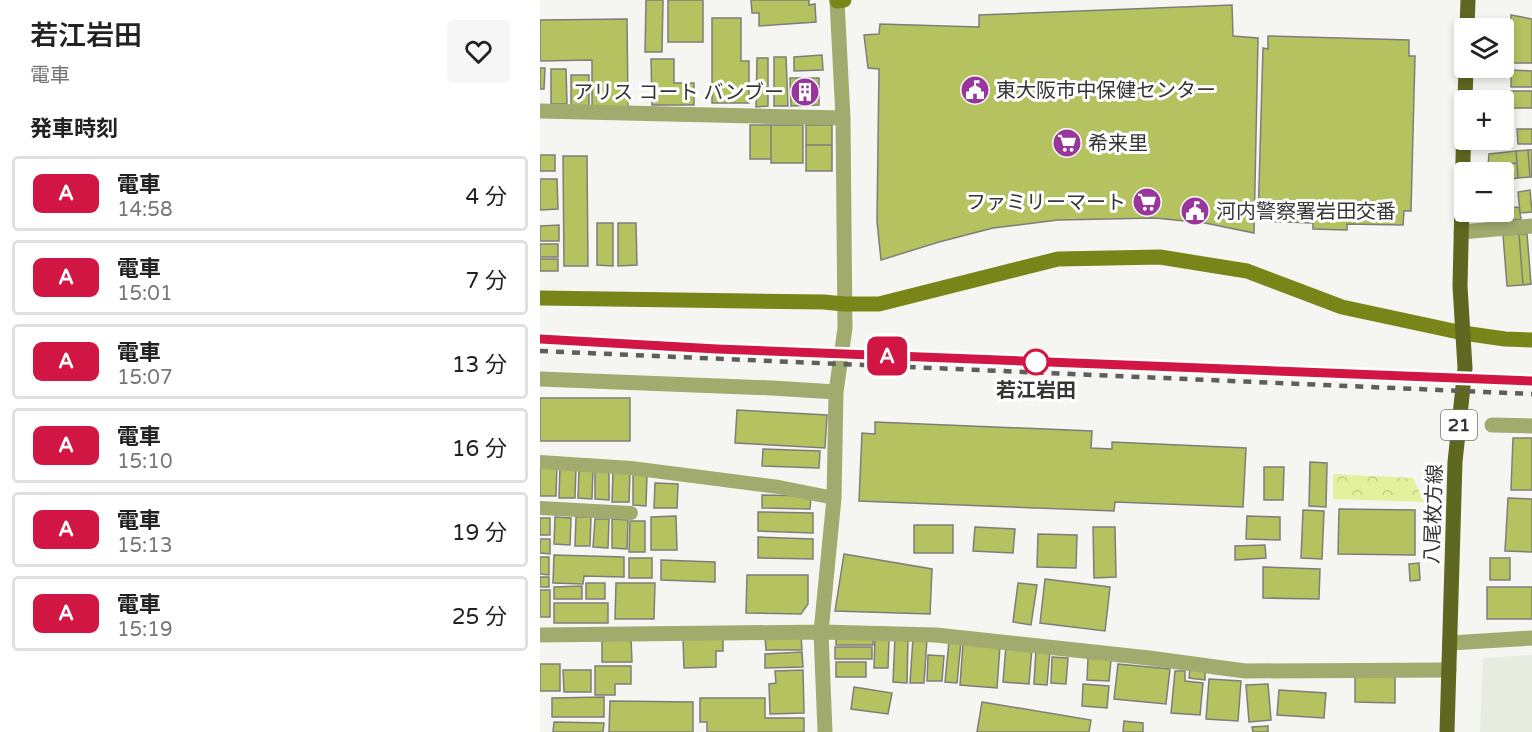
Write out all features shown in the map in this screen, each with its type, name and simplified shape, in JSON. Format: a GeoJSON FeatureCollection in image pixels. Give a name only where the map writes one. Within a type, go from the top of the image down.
{"type":"FeatureCollection","features":[{"type":"Feature","properties":{"kind":"main road"},"geometry":{"type":"LineString","coordinates":[[1467,18],[1468,0]]}},
{"type":"Feature","properties":{"kind":"main road","name":"八尾枚方線"},"geometry":{"type":"LineString","coordinates":[[1447,732],[1455,462],[1465,368],[1460,286],[1463,150]]}},
{"type":"Feature","properties":{"kind":"street"},"geometry":{"type":"LineString","coordinates":[[825,732],[821,632],[834,498],[836,392],[845,328],[843,118],[839,0]]}},
{"type":"Feature","properties":{"kind":"street"},"geometry":{"type":"LineString","coordinates":[[540,111],[843,118]]}},
{"type":"Feature","properties":{"kind":"street"},"geometry":{"type":"LineString","coordinates":[[1461,231],[1532,226]]}},
{"type":"Feature","properties":{"kind":"street"},"geometry":{"type":"LineString","coordinates":[[540,298],[879,304],[1058,259],[1160,257],[1247,272],[1342,306],[1463,333],[1504,339],[1532,340]]}},
{"type":"Feature","properties":{"kind":"street"},"geometry":{"type":"LineString","coordinates":[[540,379],[836,392]]}},
{"type":"Feature","properties":{"kind":"street"},"geometry":{"type":"LineString","coordinates":[[1492,425],[1532,426]]}},
{"type":"Feature","properties":{"kind":"street"},"geometry":{"type":"LineString","coordinates":[[540,635],[821,632],[936,635],[1149,658],[1245,671],[1449,670]]}},
{"type":"Feature","properties":{"kind":"street"},"geometry":{"type":"LineString","coordinates":[[1450,643],[1532,638]]}},
{"type":"Feature","properties":{"kind":"lane"},"geometry":{"type":"LineString","coordinates":[[540,462],[631,468],[779,488],[834,498]]}},
{"type":"Feature","properties":{"kind":"lane"},"geometry":{"type":"LineString","coordinates":[[540,508],[631,513]]}},
{"type":"Feature","properties":{"kind":"shaded area"},"geometry":{"type":"Polygon","coordinates":[[[1532,655],[1532,732],[1480,732],[1483,658],[1532,655]]]}},
{"type":"Feature","properties":{"kind":"green space"},"geometry":{"type":"Polygon","coordinates":[[[1333,474],[1413,478],[1424,502],[1333,499],[1333,474]]]}},
{"type":"Feature","properties":{"kind":"building"},"geometry":{"type":"Polygon","coordinates":[[[646,0],[663,0],[662,52],[645,52],[646,0]]]}},
{"type":"Feature","properties":{"kind":"building"},"geometry":{"type":"Polygon","coordinates":[[[668,0],[703,0],[703,42],[668,42],[668,0]]]}},
{"type":"Feature","properties":{"kind":"building"},"geometry":{"type":"Polygon","coordinates":[[[751,0],[809,0],[809,5],[815,4],[816,22],[759,26],[759,13],[752,13],[751,0]]]}},
{"type":"Feature","properties":{"kind":"building","name":"希来里"},"geometry":{"type":"Polygon","coordinates":[[[1232,5],[1233,36],[1258,38],[1254,233],[1205,223],[1155,218],[1058,220],[993,228],[881,260],[877,221],[879,69],[868,68],[864,35],[879,34],[880,24],[979,27],[979,15],[1232,5]]]}},
{"type":"Feature","properties":{"kind":"building"},"geometry":{"type":"Polygon","coordinates":[[[1511,15],[1532,19],[1532,63],[1514,63],[1514,18],[1511,18],[1511,15]]]}},
{"type":"Feature","properties":{"kind":"building"},"geometry":{"type":"Polygon","coordinates":[[[712,18],[741,18],[741,61],[749,61],[749,103],[712,103],[712,18]]]}},
{"type":"Feature","properties":{"kind":"building"},"geometry":{"type":"Polygon","coordinates":[[[627,19],[628,107],[592,107],[592,60],[540,61],[540,20],[627,19]]]}},
{"type":"Feature","properties":{"kind":"building"},"geometry":{"type":"Polygon","coordinates":[[[1268,36],[1409,40],[1409,56],[1415,56],[1411,211],[1404,211],[1403,225],[1347,224],[1347,230],[1313,229],[1313,223],[1258,221],[1263,48],[1268,49],[1268,36]]]}},
{"type":"Feature","properties":{"kind":"building"},"geometry":{"type":"Polygon","coordinates":[[[822,55],[823,70],[794,71],[794,57],[822,55]]]}},
{"type":"Feature","properties":{"kind":"building"},"geometry":{"type":"Polygon","coordinates":[[[774,57],[786,57],[788,106],[774,106],[774,57]]]}},
{"type":"Feature","properties":{"kind":"building"},"geometry":{"type":"Polygon","coordinates":[[[757,58],[768,58],[768,106],[756,107],[757,58]]]}},
{"type":"Feature","properties":{"kind":"building"},"geometry":{"type":"Polygon","coordinates":[[[651,59],[674,59],[674,83],[694,83],[694,105],[652,105],[651,59]]]}},
{"type":"Feature","properties":{"kind":"building"},"geometry":{"type":"Polygon","coordinates":[[[540,68],[545,68],[544,89],[540,89],[540,68]]]}},
{"type":"Feature","properties":{"kind":"building"},"geometry":{"type":"Polygon","coordinates":[[[551,69],[566,69],[567,104],[551,104],[551,69]]]}},
{"type":"Feature","properties":{"kind":"building"},"geometry":{"type":"Polygon","coordinates":[[[1514,70],[1532,71],[1532,87],[1511,87],[1514,70]]]}},
{"type":"Feature","properties":{"kind":"building"},"geometry":{"type":"Polygon","coordinates":[[[571,75],[589,75],[589,106],[571,106],[571,75]]]}},
{"type":"Feature","properties":{"kind":"building","name":"アリス コート バンブー"},"geometry":{"type":"Polygon","coordinates":[[[790,78],[819,78],[819,105],[791,106],[790,78]]]}},
{"type":"Feature","properties":{"kind":"building"},"geometry":{"type":"Polygon","coordinates":[[[1514,91],[1532,91],[1532,108],[1514,108],[1514,91]]]}},
{"type":"Feature","properties":{"kind":"building"},"geometry":{"type":"Polygon","coordinates":[[[750,125],[771,125],[771,159],[750,159],[750,125]]]}},
{"type":"Feature","properties":{"kind":"building"},"geometry":{"type":"Polygon","coordinates":[[[771,125],[803,125],[803,163],[771,163],[771,125]]]}},
{"type":"Feature","properties":{"kind":"building"},"geometry":{"type":"Polygon","coordinates":[[[806,125],[832,125],[832,145],[806,145],[806,125]]]}},
{"type":"Feature","properties":{"kind":"building"},"geometry":{"type":"Polygon","coordinates":[[[1517,129],[1532,129],[1532,144],[1518,144],[1517,129]]]}},
{"type":"Feature","properties":{"kind":"building"},"geometry":{"type":"Polygon","coordinates":[[[806,145],[832,145],[832,171],[806,171],[806,145]]]}},
{"type":"Feature","properties":{"kind":"building"},"geometry":{"type":"Polygon","coordinates":[[[1528,150],[1532,150],[1532,177],[1530,177],[1528,150]]]}},
{"type":"Feature","properties":{"kind":"building"},"geometry":{"type":"Polygon","coordinates":[[[1528,150],[1530,177],[1518,178],[1516,151],[1528,150]]]}},
{"type":"Feature","properties":{"kind":"building"},"geometry":{"type":"Polygon","coordinates":[[[1516,151],[1517,163],[1488,162],[1489,154],[1516,151]]]}},
{"type":"Feature","properties":{"kind":"building"},"geometry":{"type":"Polygon","coordinates":[[[540,155],[555,155],[555,171],[540,171],[540,155]]]}},
{"type":"Feature","properties":{"kind":"building"},"geometry":{"type":"Polygon","coordinates":[[[563,156],[587,156],[588,266],[564,266],[563,156]]]}},
{"type":"Feature","properties":{"kind":"building"},"geometry":{"type":"Polygon","coordinates":[[[1514,163],[1517,163],[1518,178],[1514,179],[1514,163]]]}},
{"type":"Feature","properties":{"kind":"building"},"geometry":{"type":"Polygon","coordinates":[[[540,179],[557,179],[558,209],[540,210],[540,179]]]}},
{"type":"Feature","properties":{"kind":"building"},"geometry":{"type":"Polygon","coordinates":[[[1530,190],[1532,212],[1520,213],[1518,192],[1530,190]]]}},
{"type":"Feature","properties":{"kind":"building"},"geometry":{"type":"Polygon","coordinates":[[[1514,207],[1519,207],[1521,219],[1514,220],[1514,207]]]}},
{"type":"Feature","properties":{"kind":"building"},"geometry":{"type":"Polygon","coordinates":[[[597,223],[613,223],[613,266],[597,265],[597,223]]]}},
{"type":"Feature","properties":{"kind":"building"},"geometry":{"type":"Polygon","coordinates":[[[618,223],[636,223],[637,265],[618,266],[618,223]]]}},
{"type":"Feature","properties":{"kind":"building"},"geometry":{"type":"Polygon","coordinates":[[[559,225],[559,241],[540,241],[540,226],[559,225]]]}},
{"type":"Feature","properties":{"kind":"building"},"geometry":{"type":"Polygon","coordinates":[[[1519,234],[1523,285],[1507,286],[1503,235],[1519,234]]]}},
{"type":"Feature","properties":{"kind":"building"},"geometry":{"type":"Polygon","coordinates":[[[1519,234],[1527,234],[1531,284],[1523,285],[1519,234]]]}},
{"type":"Feature","properties":{"kind":"building"},"geometry":{"type":"Polygon","coordinates":[[[540,244],[558,244],[558,257],[540,257],[540,244]]]}},
{"type":"Feature","properties":{"kind":"building"},"geometry":{"type":"Polygon","coordinates":[[[540,259],[558,259],[558,271],[540,271],[540,259]]]}},
{"type":"Feature","properties":{"kind":"building"},"geometry":{"type":"Polygon","coordinates":[[[540,398],[630,398],[630,441],[540,441],[540,398]]]}},
{"type":"Feature","properties":{"kind":"building"},"geometry":{"type":"Polygon","coordinates":[[[737,410],[827,415],[825,448],[735,443],[737,410]]]}},
{"type":"Feature","properties":{"kind":"building"},"geometry":{"type":"Polygon","coordinates":[[[875,422],[1092,431],[1091,448],[1112,449],[1112,442],[1246,448],[1243,507],[1115,502],[1114,511],[859,501],[862,433],[875,434],[875,422]]]}},
{"type":"Feature","properties":{"kind":"building"},"geometry":{"type":"Polygon","coordinates":[[[1513,438],[1532,438],[1532,490],[1511,490],[1513,438]]]}},
{"type":"Feature","properties":{"kind":"building"},"geometry":{"type":"Polygon","coordinates":[[[763,449],[820,451],[819,468],[762,466],[763,449]]]}},
{"type":"Feature","properties":{"kind":"building"},"geometry":{"type":"Polygon","coordinates":[[[1310,462],[1327,463],[1326,507],[1309,506],[1310,462]]]}},
{"type":"Feature","properties":{"kind":"building"},"geometry":{"type":"Polygon","coordinates":[[[540,465],[557,465],[556,496],[540,496],[540,465]]]}},
{"type":"Feature","properties":{"kind":"building"},"geometry":{"type":"Polygon","coordinates":[[[560,467],[576,468],[575,498],[559,498],[560,467]]]}},
{"type":"Feature","properties":{"kind":"building"},"geometry":{"type":"Polygon","coordinates":[[[1264,467],[1284,467],[1283,500],[1264,500],[1264,467]]]}},
{"type":"Feature","properties":{"kind":"building"},"geometry":{"type":"Polygon","coordinates":[[[579,469],[593,469],[592,499],[578,498],[579,469]]]}},
{"type":"Feature","properties":{"kind":"building"},"geometry":{"type":"Polygon","coordinates":[[[595,470],[609,470],[609,500],[595,499],[595,470]]]}},
{"type":"Feature","properties":{"kind":"building"},"geometry":{"type":"Polygon","coordinates":[[[613,471],[630,471],[629,502],[612,502],[613,471]]]}},
{"type":"Feature","properties":{"kind":"building"},"geometry":{"type":"Polygon","coordinates":[[[633,473],[647,473],[646,506],[633,505],[633,473]]]}},
{"type":"Feature","properties":{"kind":"building"},"geometry":{"type":"Polygon","coordinates":[[[655,483],[678,484],[677,508],[654,508],[655,483]]]}},
{"type":"Feature","properties":{"kind":"building"},"geometry":{"type":"Polygon","coordinates":[[[762,495],[811,496],[810,509],[762,508],[762,495]]]}},
{"type":"Feature","properties":{"kind":"building"},"geometry":{"type":"Polygon","coordinates":[[[1508,498],[1532,499],[1532,552],[1505,551],[1508,498]]]}},
{"type":"Feature","properties":{"kind":"building"},"geometry":{"type":"Polygon","coordinates":[[[1339,509],[1415,510],[1415,555],[1338,554],[1339,509]]]}},
{"type":"Feature","properties":{"kind":"building"},"geometry":{"type":"Polygon","coordinates":[[[1303,510],[1324,511],[1322,559],[1301,558],[1303,510]]]}},
{"type":"Feature","properties":{"kind":"building"},"geometry":{"type":"Polygon","coordinates":[[[758,512],[813,513],[813,533],[758,531],[758,512]]]}},
{"type":"Feature","properties":{"kind":"building"},"geometry":{"type":"Polygon","coordinates":[[[676,516],[677,550],[651,550],[651,517],[676,516]]]}},
{"type":"Feature","properties":{"kind":"building"},"geometry":{"type":"Polygon","coordinates":[[[1247,516],[1280,517],[1280,540],[1246,539],[1247,516]]]}},
{"type":"Feature","properties":{"kind":"building"},"geometry":{"type":"Polygon","coordinates":[[[555,517],[571,518],[570,545],[554,544],[555,517]]]}},
{"type":"Feature","properties":{"kind":"building"},"geometry":{"type":"Polygon","coordinates":[[[576,517],[591,517],[590,546],[575,546],[576,517]]]}},
{"type":"Feature","properties":{"kind":"building"},"geometry":{"type":"Polygon","coordinates":[[[540,518],[550,518],[550,535],[540,535],[540,518]]]}},
{"type":"Feature","properties":{"kind":"building"},"geometry":{"type":"Polygon","coordinates":[[[595,519],[609,519],[608,548],[593,547],[595,519]]]}},
{"type":"Feature","properties":{"kind":"building"},"geometry":{"type":"Polygon","coordinates":[[[612,519],[628,520],[627,549],[612,548],[612,519]]]}},
{"type":"Feature","properties":{"kind":"building"},"geometry":{"type":"Polygon","coordinates":[[[630,521],[645,521],[645,552],[629,552],[630,521]]]}},
{"type":"Feature","properties":{"kind":"building"},"geometry":{"type":"Polygon","coordinates":[[[914,525],[953,525],[953,553],[914,553],[914,525]]]}},
{"type":"Feature","properties":{"kind":"building"},"geometry":{"type":"Polygon","coordinates":[[[975,527],[1015,529],[1013,553],[973,551],[975,527]]]}},
{"type":"Feature","properties":{"kind":"building"},"geometry":{"type":"Polygon","coordinates":[[[1093,527],[1115,527],[1116,577],[1094,578],[1093,527]]]}},
{"type":"Feature","properties":{"kind":"building"},"geometry":{"type":"Polygon","coordinates":[[[1038,534],[1077,535],[1076,568],[1037,567],[1038,534]]]}},
{"type":"Feature","properties":{"kind":"building"},"geometry":{"type":"Polygon","coordinates":[[[758,537],[813,539],[813,559],[758,558],[758,537]]]}},
{"type":"Feature","properties":{"kind":"building"},"geometry":{"type":"Polygon","coordinates":[[[540,539],[550,539],[550,554],[540,553],[540,539]]]}},
{"type":"Feature","properties":{"kind":"building"},"geometry":{"type":"Polygon","coordinates":[[[1265,545],[1266,558],[1235,560],[1235,546],[1265,545]]]}},
{"type":"Feature","properties":{"kind":"building"},"geometry":{"type":"Polygon","coordinates":[[[844,554],[932,569],[930,614],[835,611],[844,554]]]}},
{"type":"Feature","properties":{"kind":"building"},"geometry":{"type":"Polygon","coordinates":[[[554,555],[624,557],[624,577],[584,576],[583,584],[553,583],[554,555]]]}},
{"type":"Feature","properties":{"kind":"building"},"geometry":{"type":"Polygon","coordinates":[[[540,557],[549,557],[549,575],[540,574],[540,557]]]}},
{"type":"Feature","properties":{"kind":"building"},"geometry":{"type":"Polygon","coordinates":[[[629,558],[652,558],[652,578],[629,578],[629,558]]]}},
{"type":"Feature","properties":{"kind":"building"},"geometry":{"type":"Polygon","coordinates":[[[1490,558],[1510,558],[1510,580],[1490,580],[1490,558]]]}},
{"type":"Feature","properties":{"kind":"building"},"geometry":{"type":"Polygon","coordinates":[[[661,560],[715,562],[715,582],[661,580],[661,560]]]}},
{"type":"Feature","properties":{"kind":"building"},"geometry":{"type":"Polygon","coordinates":[[[1419,563],[1420,580],[1410,581],[1409,564],[1419,563]]]}},
{"type":"Feature","properties":{"kind":"building"},"geometry":{"type":"Polygon","coordinates":[[[1263,567],[1320,569],[1319,599],[1263,598],[1263,567]]]}},
{"type":"Feature","properties":{"kind":"building"},"geometry":{"type":"Polygon","coordinates":[[[747,575],[808,575],[808,604],[801,614],[746,613],[747,575]]]}},
{"type":"Feature","properties":{"kind":"building"},"geometry":{"type":"Polygon","coordinates":[[[540,577],[549,577],[549,587],[540,587],[540,577]]]}},
{"type":"Feature","properties":{"kind":"building"},"geometry":{"type":"Polygon","coordinates":[[[1045,579],[1110,587],[1105,631],[1040,623],[1045,579]]]}},
{"type":"Feature","properties":{"kind":"building"},"geometry":{"type":"Polygon","coordinates":[[[586,583],[605,583],[605,599],[586,599],[586,583]]]}},
{"type":"Feature","properties":{"kind":"building"},"geometry":{"type":"Polygon","coordinates":[[[616,583],[655,583],[654,619],[615,619],[616,583]]]}},
{"type":"Feature","properties":{"kind":"building"},"geometry":{"type":"Polygon","coordinates":[[[1018,583],[1037,585],[1031,625],[1013,622],[1018,583]]]}},
{"type":"Feature","properties":{"kind":"building"},"geometry":{"type":"Polygon","coordinates":[[[582,586],[582,599],[554,599],[554,587],[582,586]]]}},
{"type":"Feature","properties":{"kind":"building"},"geometry":{"type":"Polygon","coordinates":[[[1487,587],[1532,587],[1532,619],[1487,619],[1487,587]]]}},
{"type":"Feature","properties":{"kind":"building"},"geometry":{"type":"Polygon","coordinates":[[[540,590],[550,590],[550,617],[540,617],[540,590]]]}},
{"type":"Feature","properties":{"kind":"building"},"geometry":{"type":"Polygon","coordinates":[[[554,603],[608,603],[608,623],[554,623],[554,603]]]}},
{"type":"Feature","properties":{"kind":"building"},"geometry":{"type":"Polygon","coordinates":[[[801,635],[802,650],[766,650],[765,636],[801,635]]]}},
{"type":"Feature","properties":{"kind":"building"},"geometry":{"type":"Polygon","coordinates":[[[836,636],[873,636],[873,645],[836,645],[836,636]]]}},
{"type":"Feature","properties":{"kind":"building"},"geometry":{"type":"Polygon","coordinates":[[[723,637],[723,651],[716,651],[716,667],[684,668],[683,638],[723,637]]]}},
{"type":"Feature","properties":{"kind":"building"},"geometry":{"type":"Polygon","coordinates":[[[875,637],[889,637],[888,668],[874,668],[875,637]]]}},
{"type":"Feature","properties":{"kind":"building"},"geometry":{"type":"Polygon","coordinates":[[[895,637],[908,638],[907,683],[893,682],[895,637]]]}},
{"type":"Feature","properties":{"kind":"building"},"geometry":{"type":"Polygon","coordinates":[[[631,638],[632,662],[602,662],[602,639],[631,638]]]}},
{"type":"Feature","properties":{"kind":"building"},"geometry":{"type":"Polygon","coordinates":[[[913,638],[927,639],[924,683],[910,683],[913,638]]]}},
{"type":"Feature","properties":{"kind":"building"},"geometry":{"type":"Polygon","coordinates":[[[949,641],[961,641],[957,683],[945,682],[949,641]]]}},
{"type":"Feature","properties":{"kind":"building"},"geometry":{"type":"Polygon","coordinates":[[[963,643],[1000,646],[997,688],[960,685],[963,643]]]}},
{"type":"Feature","properties":{"kind":"building"},"geometry":{"type":"Polygon","coordinates":[[[1006,646],[1032,648],[1029,684],[1003,682],[1006,646]]]}},
{"type":"Feature","properties":{"kind":"building"},"geometry":{"type":"Polygon","coordinates":[[[835,647],[872,647],[872,659],[835,659],[835,647]]]}},
{"type":"Feature","properties":{"kind":"building"},"geometry":{"type":"Polygon","coordinates":[[[1036,649],[1050,650],[1047,685],[1034,684],[1036,649]]]}},
{"type":"Feature","properties":{"kind":"building"},"geometry":{"type":"Polygon","coordinates":[[[802,652],[803,667],[765,668],[765,654],[802,652]]]}},
{"type":"Feature","properties":{"kind":"building"},"geometry":{"type":"Polygon","coordinates":[[[928,655],[944,656],[942,681],[927,681],[928,655]]]}},
{"type":"Feature","properties":{"kind":"building"},"geometry":{"type":"Polygon","coordinates":[[[1052,657],[1068,658],[1066,684],[1051,683],[1052,657]]]}},
{"type":"Feature","properties":{"kind":"building"},"geometry":{"type":"Polygon","coordinates":[[[1088,658],[1111,660],[1109,681],[1087,680],[1088,658]]]}},
{"type":"Feature","properties":{"kind":"building"},"geometry":{"type":"Polygon","coordinates":[[[836,662],[866,662],[866,677],[836,677],[836,662]]]}},
{"type":"Feature","properties":{"kind":"building"},"geometry":{"type":"Polygon","coordinates":[[[540,664],[560,664],[560,691],[540,691],[540,664]]]}},
{"type":"Feature","properties":{"kind":"building"},"geometry":{"type":"Polygon","coordinates":[[[1118,664],[1170,669],[1166,704],[1114,699],[1118,664]]]}},
{"type":"Feature","properties":{"kind":"building"},"geometry":{"type":"Polygon","coordinates":[[[595,666],[631,666],[631,684],[615,684],[615,695],[595,695],[595,666]]]}},
{"type":"Feature","properties":{"kind":"building"},"geometry":{"type":"Polygon","coordinates":[[[1190,668],[1205,669],[1205,680],[1189,678],[1190,668]]]}},
{"type":"Feature","properties":{"kind":"building"},"geometry":{"type":"Polygon","coordinates":[[[563,670],[591,670],[591,692],[564,692],[563,670]]]}},
{"type":"Feature","properties":{"kind":"building"},"geometry":{"type":"Polygon","coordinates":[[[803,670],[804,713],[770,714],[769,684],[776,683],[775,671],[803,670]]]}},
{"type":"Feature","properties":{"kind":"building"},"geometry":{"type":"Polygon","coordinates":[[[1175,671],[1185,671],[1185,681],[1203,683],[1200,715],[1171,713],[1175,671]]]}},
{"type":"Feature","properties":{"kind":"building"},"geometry":{"type":"Polygon","coordinates":[[[1355,675],[1395,675],[1395,703],[1355,702],[1355,675]]]}},
{"type":"Feature","properties":{"kind":"building"},"geometry":{"type":"Polygon","coordinates":[[[1209,679],[1241,681],[1238,721],[1206,719],[1209,679]]]}},
{"type":"Feature","properties":{"kind":"building"},"geometry":{"type":"Polygon","coordinates":[[[1083,684],[1109,686],[1107,708],[1082,706],[1083,684]]]}},
{"type":"Feature","properties":{"kind":"building"},"geometry":{"type":"Polygon","coordinates":[[[1268,684],[1271,720],[1249,722],[1246,685],[1268,684]]]}},
{"type":"Feature","properties":{"kind":"building"},"geometry":{"type":"Polygon","coordinates":[[[854,687],[892,693],[888,714],[851,709],[854,687]]]}},
{"type":"Feature","properties":{"kind":"building"},"geometry":{"type":"Polygon","coordinates":[[[1279,690],[1326,693],[1324,718],[1277,715],[1279,690]]]}},
{"type":"Feature","properties":{"kind":"building"},"geometry":{"type":"Polygon","coordinates":[[[604,697],[604,717],[552,717],[552,698],[604,697]]]}},
{"type":"Feature","properties":{"kind":"building"},"geometry":{"type":"Polygon","coordinates":[[[700,698],[765,698],[765,718],[804,718],[804,732],[707,732],[707,722],[700,722],[700,698]]]}},
{"type":"Feature","properties":{"kind":"building"},"geometry":{"type":"Polygon","coordinates":[[[610,701],[693,702],[693,732],[609,732],[610,701]]]}},
{"type":"Feature","properties":{"kind":"building"},"geometry":{"type":"Polygon","coordinates":[[[982,702],[1091,720],[1089,732],[977,732],[982,702]]]}},
{"type":"Feature","properties":{"kind":"building"},"geometry":{"type":"Polygon","coordinates":[[[1124,721],[1143,723],[1143,732],[1123,732],[1124,721]]]}},
{"type":"Feature","properties":{"kind":"building"},"geometry":{"type":"Polygon","coordinates":[[[554,722],[604,723],[603,732],[553,732],[554,722]]]}},
{"type":"Feature","properties":{"kind":"building"},"geometry":{"type":"Polygon","coordinates":[[[1268,726],[1268,732],[1253,732],[1252,727],[1268,726]]]}},
{"type":"Feature","properties":{"kind":"railway"},"geometry":{"type":"LineString","coordinates":[[540,339],[717,349],[1532,381]]}},
{"type":"Feature","properties":{"kind":"railway"},"geometry":{"type":"LineString","coordinates":[[540,351],[1532,394]]}},
{"type":"Feature","properties":{"kind":"train","name":"A"},"geometry":{"type":"LineString","coordinates":[[540,339],[717,349],[1532,381]]}},
{"type":"Feature","properties":{"kind":"place","name":"東大阪市中保健センター"},"geometry":{"type":"Point","coordinates":[975,90]}},
{"type":"Feature","properties":{"kind":"place","name":"アリス コート バンブー"},"geometry":{"type":"Point","coordinates":[805,92]}},
{"type":"Feature","properties":{"kind":"place","name":"希来里"},"geometry":{"type":"Point","coordinates":[1067,143]}},
{"type":"Feature","properties":{"kind":"place","name":"ファミリーマート"},"geometry":{"type":"Point","coordinates":[1147,202]}},
{"type":"Feature","properties":{"kind":"place","name":"河内警察署岩田交番"},"geometry":{"type":"Point","coordinates":[1195,211]}},
{"type":"Feature","properties":{"kind":"place","name":"若江岩田"},"geometry":{"type":"Point","coordinates":[1036,362]}}]}
